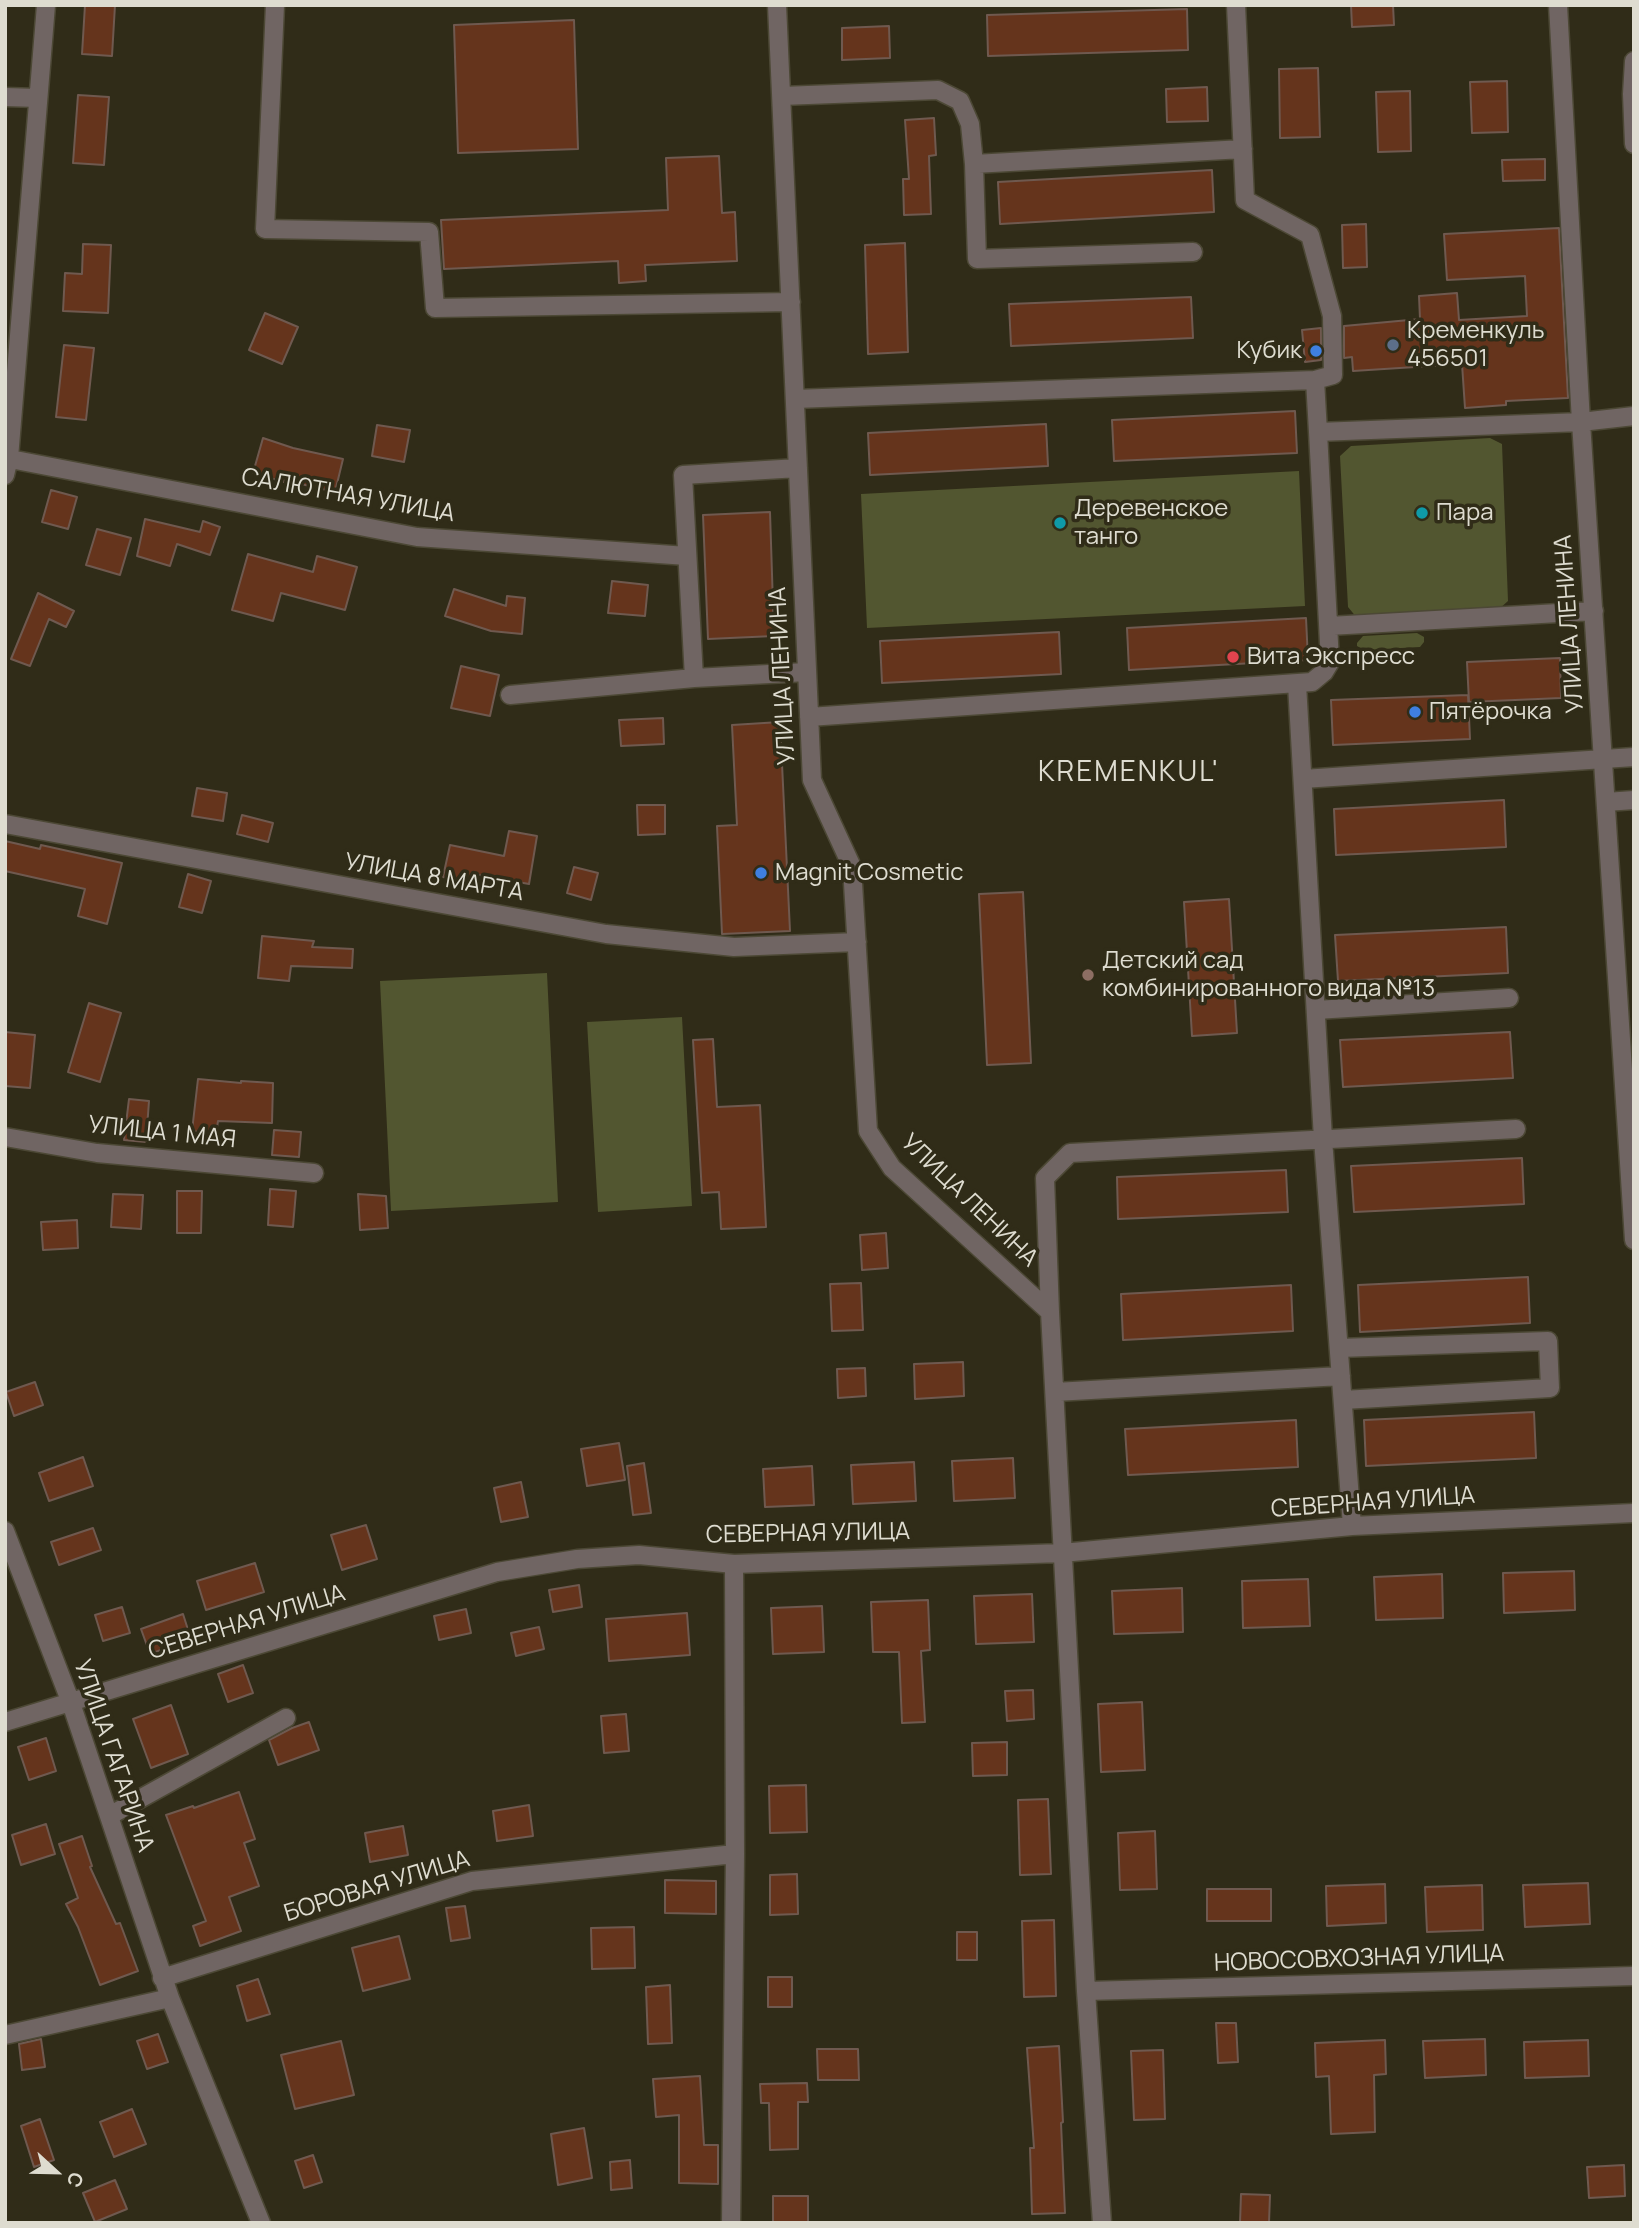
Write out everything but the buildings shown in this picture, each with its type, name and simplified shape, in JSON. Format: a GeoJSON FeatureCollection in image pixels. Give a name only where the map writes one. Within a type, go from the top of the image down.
{"type":"FeatureCollection","features":[{"type":"Feature","properties":{"kind":"street"},"geometry":{"type":"LineString","coordinates":[[7,464],[46,5]]}},
{"type":"Feature","properties":{"kind":"street"},"geometry":{"type":"LineString","coordinates":[[275,5],[265,229],[429,232],[435,308],[791,302]]}},
{"type":"Feature","properties":{"kind":"street","name":"УЛИЦА ЛЕНИНА"},"geometry":{"type":"LineString","coordinates":[[777,5],[812,780],[852,867],[868,1131],[892,1168],[1050,1312]]}},
{"type":"Feature","properties":{"kind":"street"},"geometry":{"type":"LineString","coordinates":[[795,399],[1315,380],[1333,375],[1332,316],[1310,235],[1245,200],[1236,5]]}},
{"type":"Feature","properties":{"kind":"street","name":"УЛИЦА ЛЕНИНА"},"geometry":{"type":"LineString","coordinates":[[1558,5],[1581,422],[1634,1240]]}},
{"type":"Feature","properties":{"kind":"street"},"geometry":{"type":"LineString","coordinates":[[1634,61],[1634,144]]}},
{"type":"Feature","properties":{"kind":"street"},"geometry":{"type":"LineString","coordinates":[[782,96],[938,90],[960,101],[970,124],[977,259],[1193,252]]}},
{"type":"Feature","properties":{"kind":"street"},"geometry":{"type":"LineString","coordinates":[[5,97],[38,98]]}},
{"type":"Feature","properties":{"kind":"street"},"geometry":{"type":"LineString","coordinates":[[974,164],[1242,149]]}},
{"type":"Feature","properties":{"kind":"street"},"geometry":{"type":"LineString","coordinates":[[809,717],[1312,682],[1324,672],[1330,662],[1315,380]]}},
{"type":"Feature","properties":{"kind":"street"},"geometry":{"type":"LineString","coordinates":[[1318,432],[1581,422],[1634,416]]}},
{"type":"Feature","properties":{"kind":"street","name":"САЛЮТНАЯ УЛИЦА"},"geometry":{"type":"LineString","coordinates":[[7,464],[416,537],[687,556]]}},
{"type":"Feature","properties":{"kind":"street"},"geometry":{"type":"LineString","coordinates":[[694,678],[683,475],[798,468]]}},
{"type":"Feature","properties":{"kind":"street"},"geometry":{"type":"LineString","coordinates":[[1329,625],[1594,611]]}},
{"type":"Feature","properties":{"kind":"street"},"geometry":{"type":"LineString","coordinates":[[510,695],[694,678],[807,672]]}},
{"type":"Feature","properties":{"kind":"street"},"geometry":{"type":"LineString","coordinates":[[1297,684],[1323,1139],[1352,1526]]}},
{"type":"Feature","properties":{"kind":"street"},"geometry":{"type":"LineString","coordinates":[[1303,779],[1634,757]]}},
{"type":"Feature","properties":{"kind":"street"},"geometry":{"type":"LineString","coordinates":[[1606,803],[1634,800]]}},
{"type":"Feature","properties":{"kind":"street","name":"УЛИЦА 8 МАРТА"},"geometry":{"type":"LineString","coordinates":[[5,824],[606,934],[734,947],[857,942]]}},
{"type":"Feature","properties":{"kind":"street"},"geometry":{"type":"LineString","coordinates":[[1615,949],[1634,947]]}},
{"type":"Feature","properties":{"kind":"street"},"geometry":{"type":"LineString","coordinates":[[1316,1010],[1510,998]]}},
{"type":"Feature","properties":{"kind":"street"},"geometry":{"type":"LineString","coordinates":[[1102,2223],[1086,1991],[1062,1553],[1045,1178],[1070,1153],[1516,1129]]}},
{"type":"Feature","properties":{"kind":"street","name":"УЛИЦА 1 МАЯ"},"geometry":{"type":"LineString","coordinates":[[5,1137],[97,1153],[314,1173]]}},
{"type":"Feature","properties":{"kind":"street"},"geometry":{"type":"LineString","coordinates":[[1339,1348],[1548,1341],[1550,1388],[1343,1400]]}},
{"type":"Feature","properties":{"kind":"street"},"geometry":{"type":"LineString","coordinates":[[1055,1392],[1341,1376]]}},
{"type":"Feature","properties":{"kind":"street","name":"СЕВЕРНАЯ УЛИЦА"},"geometry":{"type":"LineString","coordinates":[[5,1722],[497,1572],[578,1559],[639,1555],[734,1564],[1062,1553],[1352,1526],[1634,1513]]}},
{"type":"Feature","properties":{"kind":"street","name":"УЛИЦА ГАГАРИНА"},"geometry":{"type":"LineString","coordinates":[[5,1531],[71,1703],[170,1998],[261,2223]]}},
{"type":"Feature","properties":{"kind":"street"},"geometry":{"type":"LineString","coordinates":[[731,2223],[735,1854],[734,1564]]}},
{"type":"Feature","properties":{"kind":"street"},"geometry":{"type":"LineString","coordinates":[[109,1816],[286,1718]]}},
{"type":"Feature","properties":{"kind":"street","name":"БОРОВАЯ УЛИЦА"},"geometry":{"type":"LineString","coordinates":[[163,1978],[472,1881],[735,1854]]}},
{"type":"Feature","properties":{"kind":"street","name":"НОВОСОВХОЗНАЯ УЛИЦА"},"geometry":{"type":"LineString","coordinates":[[1086,1991],[1634,1976]]}},
{"type":"Feature","properties":{"kind":"street"},"geometry":{"type":"LineString","coordinates":[[5,2035],[170,1998]]}},
{"type":"Feature","properties":{"kind":"green space"},"geometry":{"type":"Polygon","coordinates":[[[1490,438],[1502,444],[1508,601],[1498,610],[1357,618],[1348,607],[1340,456],[1351,446],[1490,438]]]}},
{"type":"Feature","properties":{"kind":"green space"},"geometry":{"type":"Polygon","coordinates":[[[1299,471],[1305,606],[867,628],[861,494],[1299,471]]]}},
{"type":"Feature","properties":{"kind":"green space"},"geometry":{"type":"Polygon","coordinates":[[[1417,633],[1424,637],[1420,647],[1364,650],[1357,646],[1363,636],[1417,633]]]}},
{"type":"Feature","properties":{"kind":"green space"},"geometry":{"type":"Polygon","coordinates":[[[547,973],[558,1202],[391,1211],[380,981],[547,973]]]}},
{"type":"Feature","properties":{"kind":"green space"},"geometry":{"type":"Polygon","coordinates":[[[682,1017],[692,1206],[598,1212],[587,1022],[682,1017]]]}},
{"type":"Feature","properties":{"kind":"place","name":"Кременкуль 456501"},"geometry":{"type":"Point","coordinates":[1393,345]}},
{"type":"Feature","properties":{"kind":"place","name":"Кубик"},"geometry":{"type":"Point","coordinates":[1316,351]}},
{"type":"Feature","properties":{"kind":"place","name":"Пара"},"geometry":{"type":"Point","coordinates":[1422,513]}},
{"type":"Feature","properties":{"kind":"place","name":"Деревенское танго"},"geometry":{"type":"Point","coordinates":[1060,523]}},
{"type":"Feature","properties":{"kind":"place","name":"Вита Экспресс"},"geometry":{"type":"Point","coordinates":[1233,657]}},
{"type":"Feature","properties":{"kind":"place","name":"Пятёрочка"},"geometry":{"type":"Point","coordinates":[1415,712]}},
{"type":"Feature","properties":{"kind":"place","name":"Magnit Cosmetic"},"geometry":{"type":"Point","coordinates":[761,873]}},
{"type":"Feature","properties":{"kind":"place","name":"Детский сад комбинированного вида №13"},"geometry":{"type":"Point","coordinates":[1088,975]}},
{"type":"Feature","properties":{"kind":"district","name":"KREMENKUL'"},"geometry":{"type":"Point","coordinates":[1129,773]}}]}
